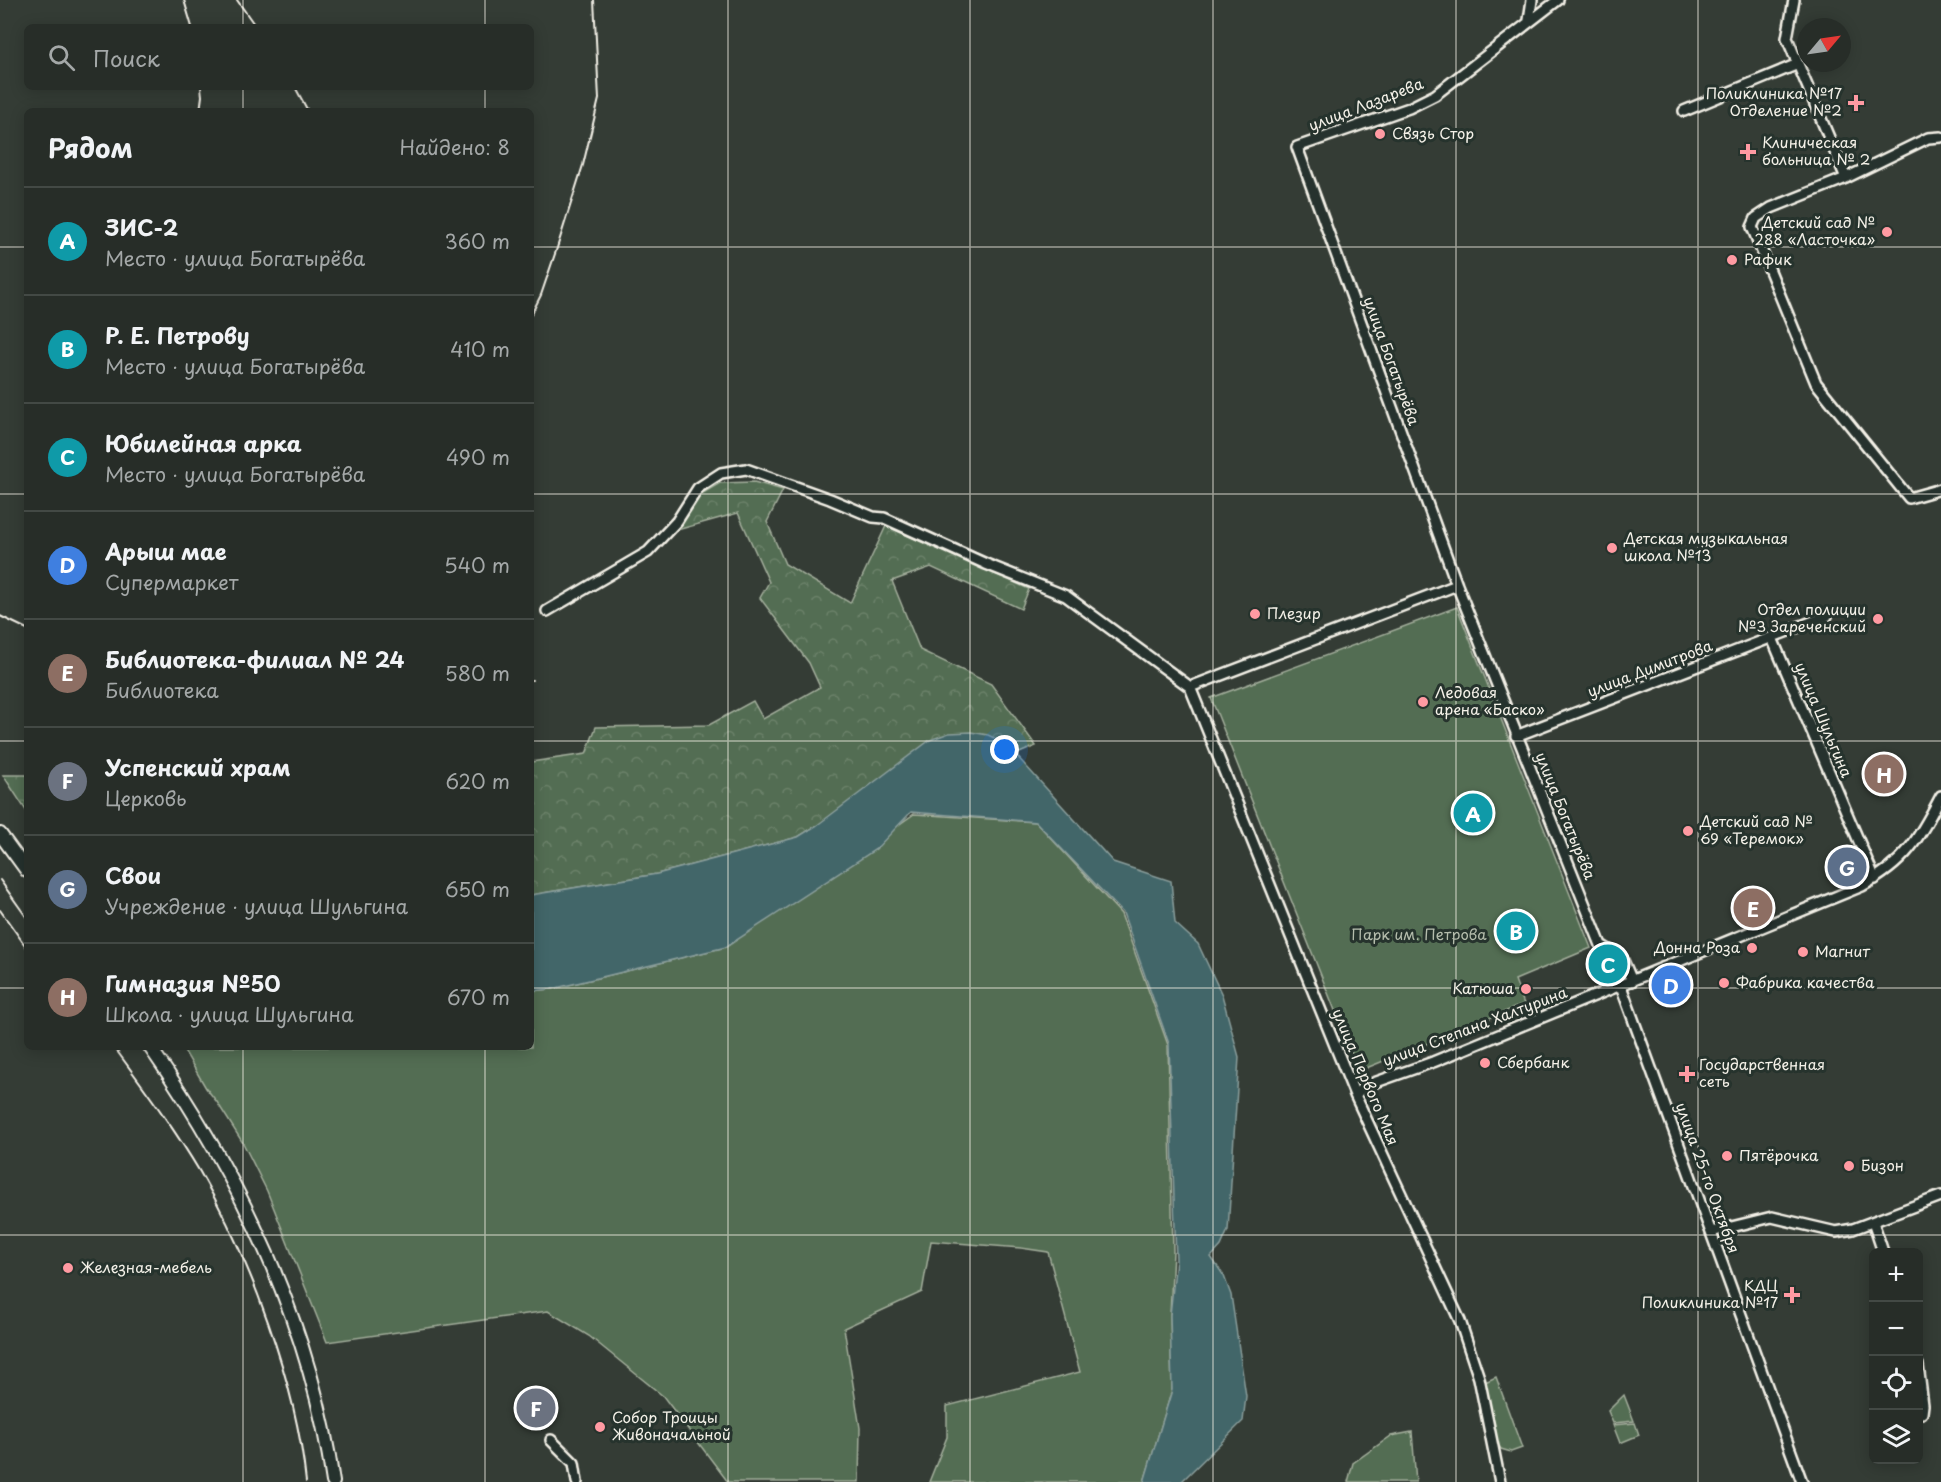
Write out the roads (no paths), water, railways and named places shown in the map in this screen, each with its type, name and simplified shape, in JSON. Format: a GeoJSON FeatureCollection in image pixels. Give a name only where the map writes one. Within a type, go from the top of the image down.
{"type":"FeatureCollection","features":[{"type":"Feature","properties":{"kind":"main road"},"geometry":{"type":"LineString","coordinates":[[0,834],[24,867]]}},
{"type":"Feature","properties":{"kind":"main road"},"geometry":{"type":"LineString","coordinates":[[152,1050],[183,1094],[223,1163],[262,1244],[290,1313],[306,1363],[320,1412],[333,1482]]}},
{"type":"Feature","properties":{"kind":"street"},"geometry":{"type":"LineString","coordinates":[[1529,20],[1532,0]]}},
{"type":"Feature","properties":{"kind":"street","name":"улица Лазарева"},"geometry":{"type":"LineString","coordinates":[[1297,147],[1409,108],[1435,95],[1529,20],[1558,0]]}},
{"type":"Feature","properties":{"kind":"street"},"geometry":{"type":"LineString","coordinates":[[1794,0],[1787,38],[1797,62]]}},
{"type":"Feature","properties":{"kind":"street"},"geometry":{"type":"LineString","coordinates":[[1684,111],[1797,64]]}},
{"type":"Feature","properties":{"kind":"street"},"geometry":{"type":"LineString","coordinates":[[1801,72],[1846,178]]}},
{"type":"Feature","properties":{"kind":"street"},"geometry":{"type":"LineString","coordinates":[[1941,136],[1928,138],[1846,178],[1772,208],[1756,218],[1752,226],[1816,383],[1909,498],[1941,489]]}},
{"type":"Feature","properties":{"kind":"street","name":"улица Богатырёва"},"geometry":{"type":"LineString","coordinates":[[1297,147],[1457,585],[1516,736],[1601,945],[1622,958],[1632,981]]}},
{"type":"Feature","properties":{"kind":"street"},"geometry":{"type":"LineString","coordinates":[[547,611],[648,552],[677,521],[698,488],[721,472],[746,469],[873,517],[884,518],[986,564],[1066,596],[1190,687],[1457,585]]}},
{"type":"Feature","properties":{"kind":"street","name":"улица Димитрова"},"geometry":{"type":"LineString","coordinates":[[1516,736],[1827,616]]}},
{"type":"Feature","properties":{"kind":"street","name":"улица Шульгина"},"geometry":{"type":"LineString","coordinates":[[1772,638],[1875,879]]}},
{"type":"Feature","properties":{"kind":"street","name":"улица Первого Мая"},"geometry":{"type":"LineString","coordinates":[[1190,687],[1355,1095],[1460,1321],[1479,1377],[1500,1482]]}},
{"type":"Feature","properties":{"kind":"street","name":"улица Степана Халтурина"},"geometry":{"type":"LineString","coordinates":[[1355,1095],[1365,1086],[1433,1062],[1621,986],[1835,899],[1875,879],[1895,865],[1911,849],[1941,796]]}},
{"type":"Feature","properties":{"kind":"street","name":"улица 25-го Октября"},"geometry":{"type":"LineString","coordinates":[[1621,986],[1802,1482]]}},
{"type":"Feature","properties":{"kind":"street"},"geometry":{"type":"LineString","coordinates":[[1711,1232],[1772,1217],[1836,1232],[1853,1229],[1941,1196]]}},
{"type":"Feature","properties":{"kind":"street"},"geometry":{"type":"LineString","coordinates":[[1873,1222],[1882,1248]]}},
{"type":"Feature","properties":{"kind":"street"},"geometry":{"type":"LineString","coordinates":[[551,1440],[574,1463],[577,1482]]}},
{"type":"Feature","properties":{"kind":"water"},"geometry":{"type":"Polygon","coordinates":[[[971,732],[988,735],[1005,743],[1113,862],[1171,881],[1175,923],[1198,944],[1222,995],[1239,1057],[1228,1230],[1221,1246],[1211,1257],[1224,1276],[1231,1295],[1246,1396],[1243,1421],[1181,1482],[1144,1482],[1172,1390],[1170,1315],[1176,1260],[1169,1044],[1123,913],[1036,822],[911,812],[876,849],[726,947],[552,989],[534,991],[534,894],[657,874],[798,837],[930,740],[949,733],[971,732]]]}},
{"type":"Feature","properties":{"kind":"railway"},"geometry":{"type":"LineString","coordinates":[[184,0],[191,24]]}},
{"type":"Feature","properties":{"kind":"railway"},"geometry":{"type":"LineString","coordinates":[[237,0],[254,24]]}},
{"type":"Feature","properties":{"kind":"railway"},"geometry":{"type":"LineString","coordinates":[[534,309],[557,248],[583,165],[599,99],[594,0]]}},
{"type":"Feature","properties":{"kind":"railway"},"geometry":{"type":"LineString","coordinates":[[200,108],[201,90]]}},
{"type":"Feature","properties":{"kind":"railway"},"geometry":{"type":"LineString","coordinates":[[297,90],[306,108]]}},
{"type":"Feature","properties":{"kind":"railway"},"geometry":{"type":"LineString","coordinates":[[0,616],[24,628]]}},
{"type":"Feature","properties":{"kind":"railway"},"geometry":{"type":"LineString","coordinates":[[0,880],[24,914]]}},
{"type":"Feature","properties":{"kind":"railway"},"geometry":{"type":"LineString","coordinates":[[0,910],[24,944]]}},
{"type":"Feature","properties":{"kind":"railway"},"geometry":{"type":"LineString","coordinates":[[116,1050],[200,1172],[236,1243],[253,1282],[281,1363],[301,1444],[306,1482]]}},
{"type":"Feature","properties":{"kind":"place","name":"Поликлиника №17 Отделение №2"},"geometry":{"type":"Point","coordinates":[1856,103]}},
{"type":"Feature","properties":{"kind":"place","name":"Связь Стор"},"geometry":{"type":"Point","coordinates":[1380,134]}},
{"type":"Feature","properties":{"kind":"place","name":"Клиническая больница № 2"},"geometry":{"type":"Point","coordinates":[1748,152]}},
{"type":"Feature","properties":{"kind":"place","name":"Детский сад № 288 «Ласточка»"},"geometry":{"type":"Point","coordinates":[1887,232]}},
{"type":"Feature","properties":{"kind":"place","name":"Рафик"},"geometry":{"type":"Point","coordinates":[1732,260]}},
{"type":"Feature","properties":{"kind":"place","name":"Детская музыкальная школа №13"},"geometry":{"type":"Point","coordinates":[1612,548]}},
{"type":"Feature","properties":{"kind":"place","name":"Плезир"},"geometry":{"type":"Point","coordinates":[1255,614]}},
{"type":"Feature","properties":{"kind":"place","name":"Отдел полиции №3 Зареченский"},"geometry":{"type":"Point","coordinates":[1878,619]}},
{"type":"Feature","properties":{"kind":"place","name":"Ледовая арена «Баско»"},"geometry":{"type":"Point","coordinates":[1423,702]}},
{"type":"Feature","properties":{"kind":"place","name":"Гимназия №50"},"geometry":{"type":"Point","coordinates":[1884,774]}},
{"type":"Feature","properties":{"kind":"place","name":"ЗИС-2"},"geometry":{"type":"Point","coordinates":[1473,813]}},
{"type":"Feature","properties":{"kind":"place","name":"Детский сад № 69 «Теремок»"},"geometry":{"type":"Point","coordinates":[1688,831]}},
{"type":"Feature","properties":{"kind":"place","name":"Свои"},"geometry":{"type":"Point","coordinates":[1847,867]}},
{"type":"Feature","properties":{"kind":"place","name":"Библиотека-филиал № 24"},"geometry":{"type":"Point","coordinates":[1753,908]}},
{"type":"Feature","properties":{"kind":"place","name":"Р. Е. Петрову"},"geometry":{"type":"Point","coordinates":[1516,931]}},
{"type":"Feature","properties":{"kind":"place","name":"Донна Роза"},"geometry":{"type":"Point","coordinates":[1752,948]}},
{"type":"Feature","properties":{"kind":"place","name":"Магнит"},"geometry":{"type":"Point","coordinates":[1803,952]}},
{"type":"Feature","properties":{"kind":"place","name":"Юбилейная арка"},"geometry":{"type":"Point","coordinates":[1608,964]}},
{"type":"Feature","properties":{"kind":"place","name":"Фабрика качества"},"geometry":{"type":"Point","coordinates":[1724,983]}},
{"type":"Feature","properties":{"kind":"place","name":"Арыш мае"},"geometry":{"type":"Point","coordinates":[1671,985]}},
{"type":"Feature","properties":{"kind":"place","name":"Катюша"},"geometry":{"type":"Point","coordinates":[1526,989]}},
{"type":"Feature","properties":{"kind":"place","name":"Сбербанк"},"geometry":{"type":"Point","coordinates":[1485,1063]}},
{"type":"Feature","properties":{"kind":"place","name":"Государственная сеть"},"geometry":{"type":"Point","coordinates":[1687,1074]}},
{"type":"Feature","properties":{"kind":"place","name":"Пятёрочка"},"geometry":{"type":"Point","coordinates":[1727,1156]}},
{"type":"Feature","properties":{"kind":"place","name":"Бизон"},"geometry":{"type":"Point","coordinates":[1849,1166]}},
{"type":"Feature","properties":{"kind":"place","name":"Железная-мебель"},"geometry":{"type":"Point","coordinates":[68,1268]}},
{"type":"Feature","properties":{"kind":"place","name":"КДЦ Поликлиника №17"},"geometry":{"type":"Point","coordinates":[1792,1295]}},
{"type":"Feature","properties":{"kind":"place","name":"Успенский храм"},"geometry":{"type":"Point","coordinates":[536,1408]}},
{"type":"Feature","properties":{"kind":"place","name":"Собор Троицы Живоначальной"},"geometry":{"type":"Point","coordinates":[600,1427]}},
{"type":"Feature","properties":{"kind":"park label","name":"Парк им. Петрова"},"geometry":{"type":"Point","coordinates":[1419,935]}}]}
